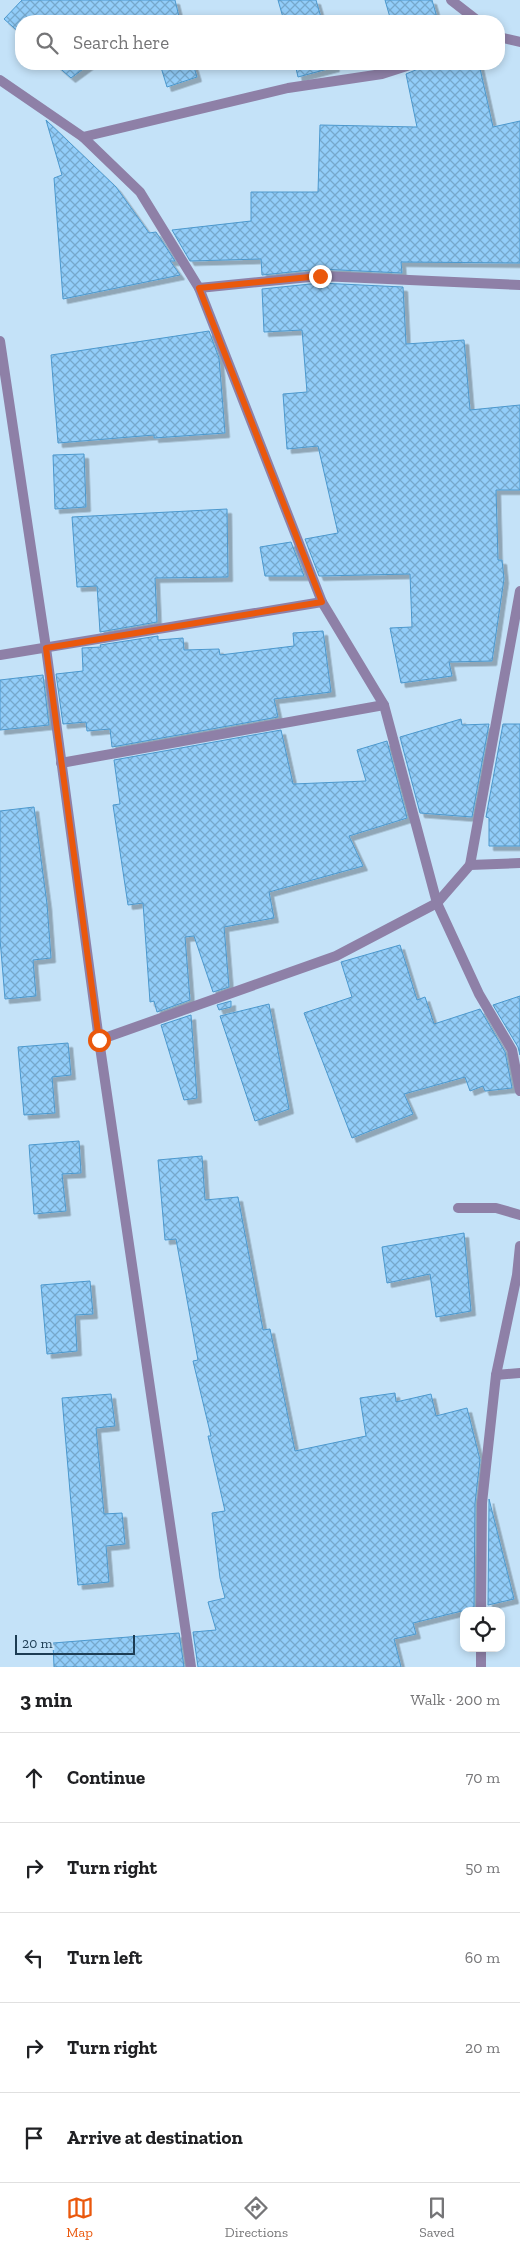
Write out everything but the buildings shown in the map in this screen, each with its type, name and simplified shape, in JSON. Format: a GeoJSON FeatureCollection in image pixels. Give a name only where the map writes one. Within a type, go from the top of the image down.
{"type":"FeatureCollection","features":[{"type":"Feature","properties":{"kind":"street"},"geometry":{"type":"LineString","coordinates":[[451,0],[470,15]]}},
{"type":"Feature","properties":{"kind":"street"},"geometry":{"type":"LineString","coordinates":[[505,38],[520,42]]}},
{"type":"Feature","properties":{"kind":"street"},"geometry":{"type":"LineString","coordinates":[[83,137],[288,88],[382,74],[394,70]]}},
{"type":"Feature","properties":{"kind":"street"},"geometry":{"type":"LineString","coordinates":[[0,80],[83,137],[140,192],[199,288],[322,602],[384,705],[437,903],[479,994],[512,1050],[520,1091]]}},
{"type":"Feature","properties":{"kind":"street"},"geometry":{"type":"LineString","coordinates":[[199,288],[320,276],[520,286]]}},
{"type":"Feature","properties":{"kind":"street"},"geometry":{"type":"LineString","coordinates":[[0,341],[46,648],[60,763],[99,1040],[191,1667]]}},
{"type":"Feature","properties":{"kind":"street"},"geometry":{"type":"LineString","coordinates":[[99,1040],[336,956],[437,903],[470,866],[520,591]]}},
{"type":"Feature","properties":{"kind":"street"},"geometry":{"type":"LineString","coordinates":[[0,656],[322,602]]}},
{"type":"Feature","properties":{"kind":"street"},"geometry":{"type":"LineString","coordinates":[[60,763],[384,705]]}},
{"type":"Feature","properties":{"kind":"street"},"geometry":{"type":"LineString","coordinates":[[470,866],[520,863]]}},
{"type":"Feature","properties":{"kind":"street"},"geometry":{"type":"LineString","coordinates":[[458,1208],[496,1208],[520,1215]]}},
{"type":"Feature","properties":{"kind":"street"},"geometry":{"type":"LineString","coordinates":[[481,1607],[482,1503],[496,1375],[517,1275],[520,1246]]}},
{"type":"Feature","properties":{"kind":"street"},"geometry":{"type":"LineString","coordinates":[[496,1375],[520,1373]]}},
{"type":"Feature","properties":{"kind":"street"},"geometry":{"type":"LineString","coordinates":[[481,1652],[481,1667]]}},
{"type":"Feature","properties":{"kind":"route"},"geometry":{"type":"LineString","coordinates":[[99,1040],[60,763],[46,648],[322,602],[199,288],[320,276]]}}]}
